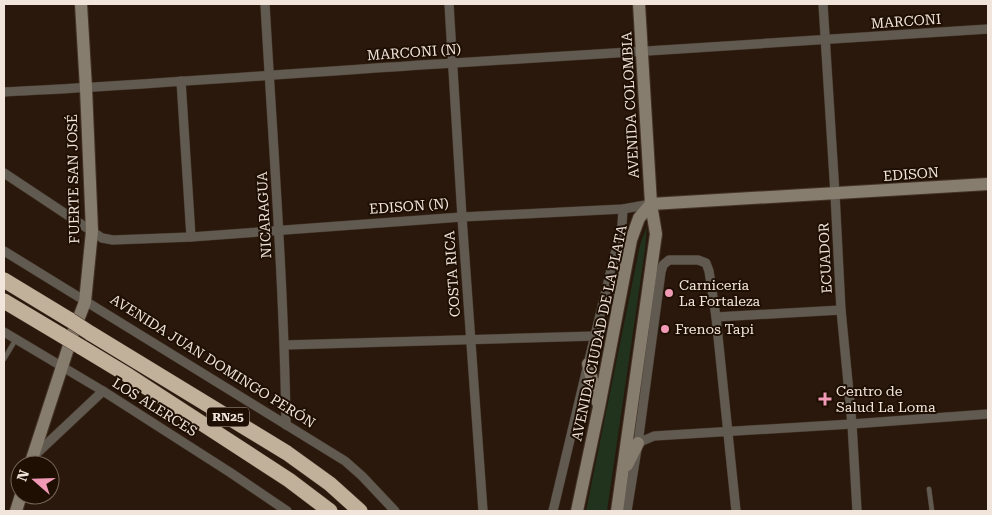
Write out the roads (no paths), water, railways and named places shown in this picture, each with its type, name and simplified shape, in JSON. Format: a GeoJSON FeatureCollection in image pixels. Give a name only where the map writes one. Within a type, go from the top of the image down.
{"type":"FeatureCollection","features":[{"type":"Feature","properties":{"kind":"highway","name":"RN25"},"geometry":{"type":"LineString","coordinates":[[4,280],[287,453],[330,484],[360,511]]}},
{"type":"Feature","properties":{"kind":"highway","name":"RN25"},"geometry":{"type":"LineString","coordinates":[[4,301],[129,376],[290,480],[330,511]]}},
{"type":"Feature","properties":{"kind":"street","name":"FUERTE SAN JOSÉ"},"geometry":{"type":"LineString","coordinates":[[34,455],[73,333],[85,302],[92,231],[81,4]]}},
{"type":"Feature","properties":{"kind":"street","name":"NICARAGUA"},"geometry":{"type":"LineString","coordinates":[[264,4],[285,345],[286,426]]}},
{"type":"Feature","properties":{"kind":"street","name":"COSTA RICA"},"geometry":{"type":"LineString","coordinates":[[449,4],[483,511]]}},
{"type":"Feature","properties":{"kind":"street","name":"AVENIDA COLOMBIA"},"geometry":{"type":"LineString","coordinates":[[639,4],[651,204]]}},
{"type":"Feature","properties":{"kind":"street","name":"ECUADOR"},"geometry":{"type":"LineString","coordinates":[[823,4],[836,194],[841,310],[852,424],[857,511]]}},
{"type":"Feature","properties":{"kind":"street","name":"MARCONI"},"geometry":{"type":"LineString","coordinates":[[826,41],[988,29]]}},
{"type":"Feature","properties":{"kind":"street","name":"MARCONI (N)"},"geometry":{"type":"LineString","coordinates":[[4,92],[826,41]]}},
{"type":"Feature","properties":{"kind":"street"},"geometry":{"type":"LineString","coordinates":[[181,81],[191,237]]}},
{"type":"Feature","properties":{"kind":"street","name":"EDISON (N)"},"geometry":{"type":"LineString","coordinates":[[4,173],[102,238],[113,240],[191,237],[462,217],[623,209],[651,204],[836,194]]}},
{"type":"Feature","properties":{"kind":"street","name":"EDISON"},"geometry":{"type":"LineString","coordinates":[[836,194],[988,184]]}},
{"type":"Feature","properties":{"kind":"street","name":"AVENIDA CIUDAD DE LA PLATA"},"geometry":{"type":"LineString","coordinates":[[577,511],[632,240],[639,218],[651,204]]}},
{"type":"Feature","properties":{"kind":"street"},"geometry":{"type":"LineString","coordinates":[[617,511],[656,234],[651,204]]}},
{"type":"Feature","properties":{"kind":"street","name":"AVENIDA CIUDAD DE LA PLATA"},"geometry":{"type":"LineString","coordinates":[[553,511],[622,225],[623,209]]}},
{"type":"Feature","properties":{"kind":"street","name":"AVENIDA JUAN DOMINGO PERÓN"},"geometry":{"type":"LineString","coordinates":[[4,252],[344,461],[362,476],[395,511]]}},
{"type":"Feature","properties":{"kind":"street"},"geometry":{"type":"LineString","coordinates":[[627,511],[661,272],[663,265],[669,260],[698,260],[706,262],[709,271],[716,317],[736,511]]}},
{"type":"Feature","properties":{"kind":"street"},"geometry":{"type":"LineString","coordinates":[[716,317],[841,310]]}},
{"type":"Feature","properties":{"kind":"street","name":"LOS ALERCES"},"geometry":{"type":"LineString","coordinates":[[4,332],[103,391],[232,473],[287,511]]}},
{"type":"Feature","properties":{"kind":"street"},"geometry":{"type":"LineString","coordinates":[[285,345],[595,336]]}},
{"type":"Feature","properties":{"kind":"street"},"geometry":{"type":"LineString","coordinates":[[588,364],[599,408]]}},
{"type":"Feature","properties":{"kind":"street"},"geometry":{"type":"LineString","coordinates":[[38,455],[103,391]]}},
{"type":"Feature","properties":{"kind":"street"},"geometry":{"type":"LineString","coordinates":[[622,476],[638,443],[654,436],[988,414]]}},
{"type":"Feature","properties":{"kind":"lane"},"geometry":{"type":"LineString","coordinates":[[4,359],[16,340]]}},
{"type":"Feature","properties":{"kind":"lane"},"geometry":{"type":"LineString","coordinates":[[929,489],[932,511]]}},
{"type":"Feature","properties":{"kind":"place","name":"Carnicería La Fortaleza"},"geometry":{"type":"Point","coordinates":[669,293]}},
{"type":"Feature","properties":{"kind":"place","name":"Frenos Tapi"},"geometry":{"type":"Point","coordinates":[665,329]}},
{"type":"Feature","properties":{"kind":"place","name":"Centro de Salud La Loma"},"geometry":{"type":"Point","coordinates":[825,399]}}]}
